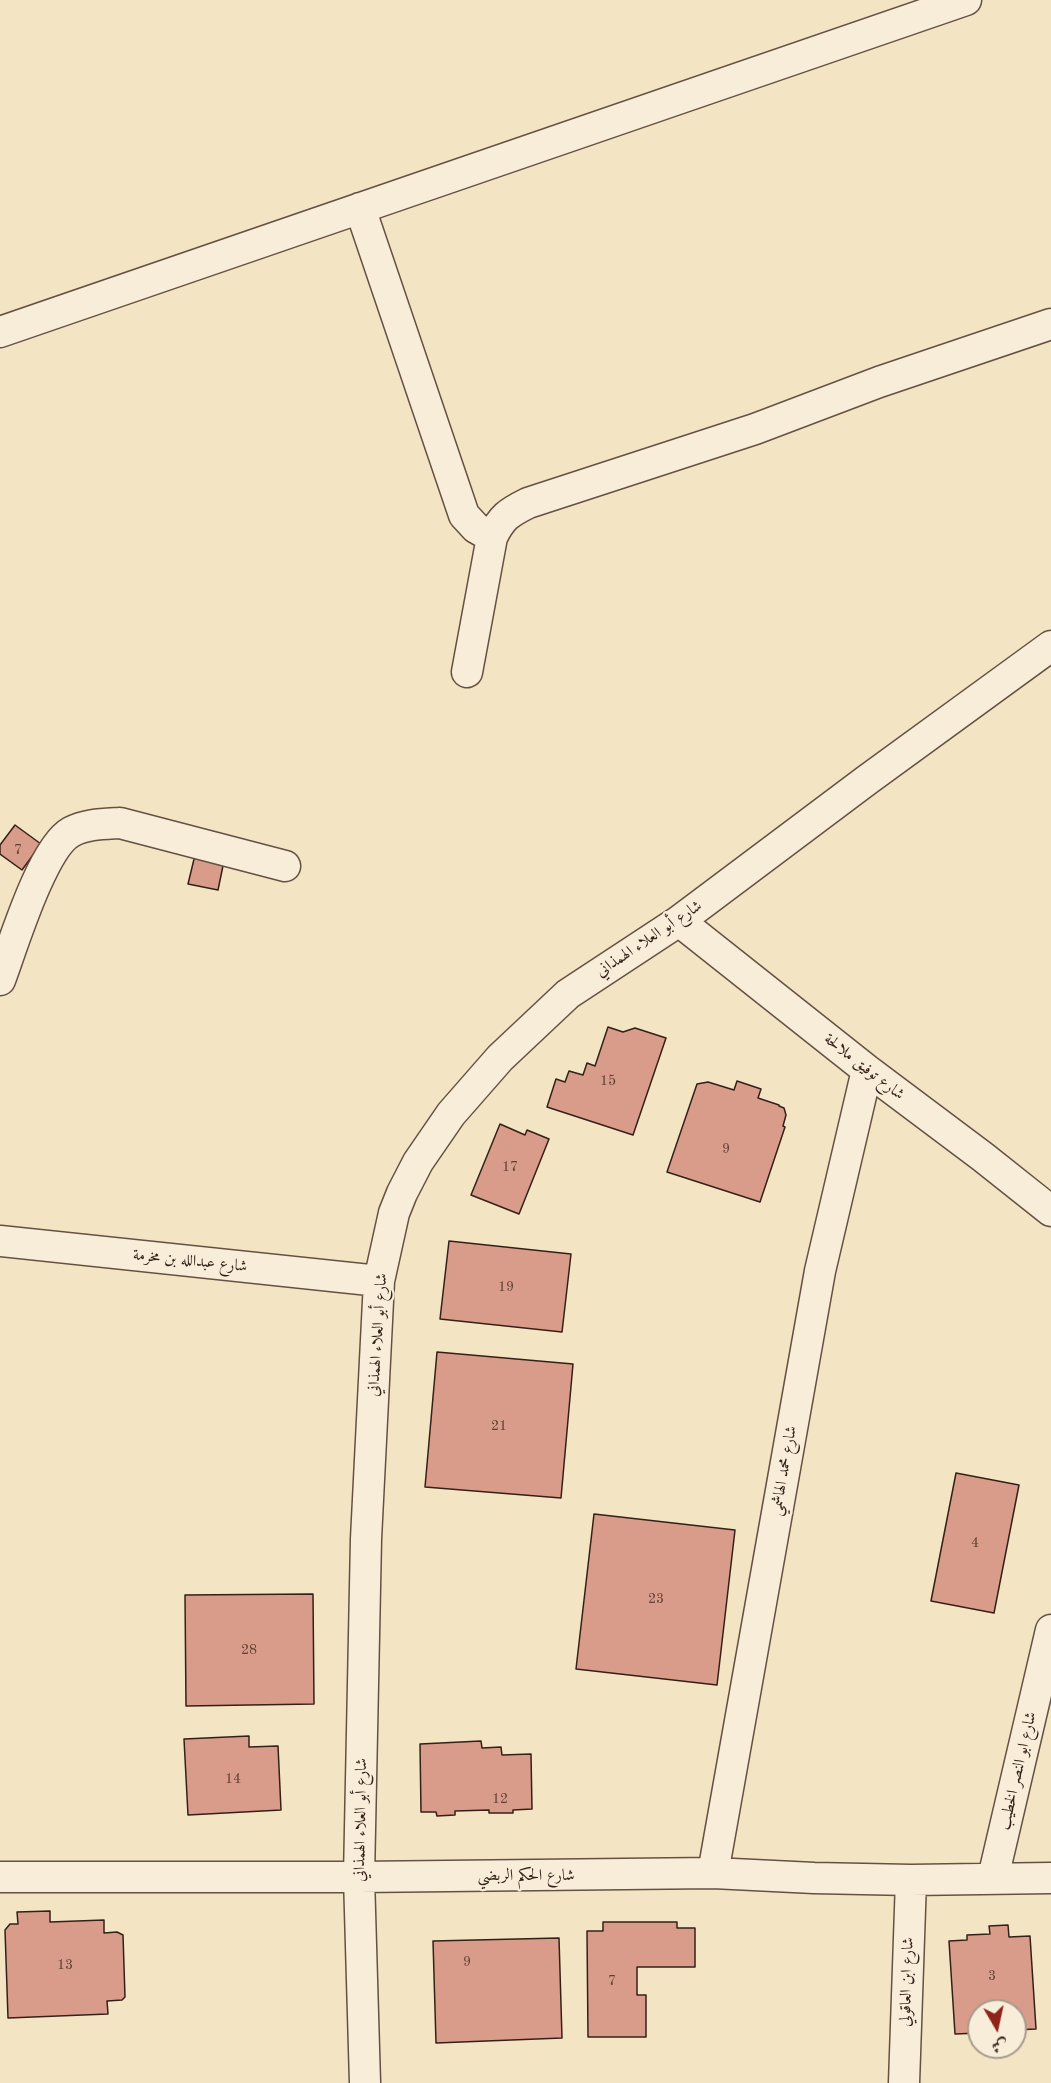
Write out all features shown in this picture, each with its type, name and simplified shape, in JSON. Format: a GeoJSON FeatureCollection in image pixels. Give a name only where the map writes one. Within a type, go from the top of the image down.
{"type":"FeatureCollection","features":[{"type":"Feature","properties":{"kind":"street"},"geometry":{"type":"LineString","coordinates":[[0,332],[966,0]]}},
{"type":"Feature","properties":{"kind":"street"},"geometry":{"type":"LineString","coordinates":[[360,208],[464,514],[476,528],[492,537]]}},
{"type":"Feature","properties":{"kind":"street"},"geometry":{"type":"LineString","coordinates":[[468,672],[492,537],[507,514],[528,503],[755,429],[879,382],[1051,324]]}},
{"type":"Feature","properties":{"kind":"street","name":"شارع أبو العلاء الهمذاني"},"geometry":{"type":"LineString","coordinates":[[365,2083],[359,1877],[366,1539],[379,1281],[394,1213],[402,1193],[418,1162],[451,1114],[500,1058],[568,994],[679,921],[1051,646]]}},
{"type":"Feature","properties":{"kind":"street"},"geometry":{"type":"LineString","coordinates":[[0,980],[34,887],[57,844],[70,832],[94,825],[120,823],[285,866]]}},
{"type":"Feature","properties":{"kind":"street","name":"شارع توفيق ملالحة"},"geometry":{"type":"LineString","coordinates":[[679,921],[867,1070],[1051,1211]]}},
{"type":"Feature","properties":{"kind":"street","name":"شارع محمد الهاشمي"},"geometry":{"type":"LineString","coordinates":[[713,1873],[820,1271],[867,1070]]}},
{"type":"Feature","properties":{"kind":"street","name":"شارع عبدالله بن مخرمة"},"geometry":{"type":"LineString","coordinates":[[0,1241],[379,1281]]}},
{"type":"Feature","properties":{"kind":"street","name":"شارع ابو النصر الخطيب"},"geometry":{"type":"LineString","coordinates":[[993,1878],[1051,1630]]}},
{"type":"Feature","properties":{"kind":"street","name":"شارع الحكم الربضي"},"geometry":{"type":"LineString","coordinates":[[0,1877],[359,1877],[713,1873],[911,1880],[1051,1878]]}},
{"type":"Feature","properties":{"kind":"street","name":"شارع ابن العاقولي"},"geometry":{"type":"LineString","coordinates":[[903,2083],[911,1880]]}},
{"type":"Feature","properties":{"kind":"building"},"geometry":{"type":"Polygon","coordinates":[[[15,825],[41,844],[22,870],[0,854],[0,845],[15,825]]]}},
{"type":"Feature","properties":{"kind":"building"},"geometry":{"type":"Polygon","coordinates":[[[195,855],[224,861],[218,890],[188,884],[195,855]]]}},
{"type":"Feature","properties":{"kind":"building"},"geometry":{"type":"Polygon","coordinates":[[[608,1027],[623,1032],[635,1028],[666,1038],[633,1135],[547,1107],[556,1079],[565,1082],[569,1071],[583,1075],[587,1063],[595,1066],[608,1027]]]}},
{"type":"Feature","properties":{"kind":"building"},"geometry":{"type":"Polygon","coordinates":[[[737,1081],[761,1089],[758,1098],[784,1108],[786,1115],[783,1126],[785,1127],[760,1202],[667,1172],[697,1084],[708,1082],[734,1090],[737,1081]]]}},
{"type":"Feature","properties":{"kind":"building"},"geometry":{"type":"Polygon","coordinates":[[[500,1124],[525,1135],[527,1130],[549,1139],[519,1214],[471,1195],[500,1124]]]}},
{"type":"Feature","properties":{"kind":"building"},"geometry":{"type":"Polygon","coordinates":[[[449,1241],[571,1254],[562,1332],[440,1319],[449,1241]]]}},
{"type":"Feature","properties":{"kind":"building"},"geometry":{"type":"Polygon","coordinates":[[[437,1352],[573,1364],[561,1498],[425,1487],[437,1352]]]}},
{"type":"Feature","properties":{"kind":"building"},"geometry":{"type":"Polygon","coordinates":[[[956,1473],[1019,1485],[994,1613],[931,1601],[956,1473]]]}},
{"type":"Feature","properties":{"kind":"building"},"geometry":{"type":"Polygon","coordinates":[[[594,1514],[735,1530],[717,1685],[576,1669],[594,1514]]]}},
{"type":"Feature","properties":{"kind":"building"},"geometry":{"type":"Polygon","coordinates":[[[313,1594],[314,1704],[186,1706],[185,1595],[313,1594]]]}},
{"type":"Feature","properties":{"kind":"building"},"geometry":{"type":"Polygon","coordinates":[[[249,1736],[249,1747],[278,1746],[281,1810],[188,1815],[184,1739],[249,1736]]]}},
{"type":"Feature","properties":{"kind":"building"},"geometry":{"type":"Polygon","coordinates":[[[481,1741],[482,1748],[501,1747],[502,1755],[531,1754],[532,1809],[513,1810],[513,1813],[489,1813],[489,1810],[455,1811],[455,1815],[437,1816],[436,1812],[421,1812],[420,1744],[481,1741]]]}},
{"type":"Feature","properties":{"kind":"building"},"geometry":{"type":"Polygon","coordinates":[[[50,1911],[50,1922],[104,1920],[104,1933],[117,1932],[123,1935],[125,1997],[122,2000],[107,2001],[108,2014],[8,2018],[5,1930],[10,1924],[18,1924],[17,1912],[50,1911]]]}},
{"type":"Feature","properties":{"kind":"building"},"geometry":{"type":"Polygon","coordinates":[[[603,1922],[677,1922],[677,1928],[695,1928],[695,1967],[637,1967],[637,1995],[646,1995],[646,2037],[588,2037],[587,1931],[603,1931],[603,1922]]]}},
{"type":"Feature","properties":{"kind":"building"},"geometry":{"type":"Polygon","coordinates":[[[1008,1925],[1009,1937],[1030,1936],[1036,2029],[1027,2029],[1027,1999],[967,1999],[967,2034],[955,2034],[949,1941],[967,1940],[967,1935],[990,1934],[989,1926],[1008,1925]]]}},
{"type":"Feature","properties":{"kind":"building"},"geometry":{"type":"Polygon","coordinates":[[[559,1938],[562,2038],[436,2043],[433,1941],[559,1938]]]}}]}
